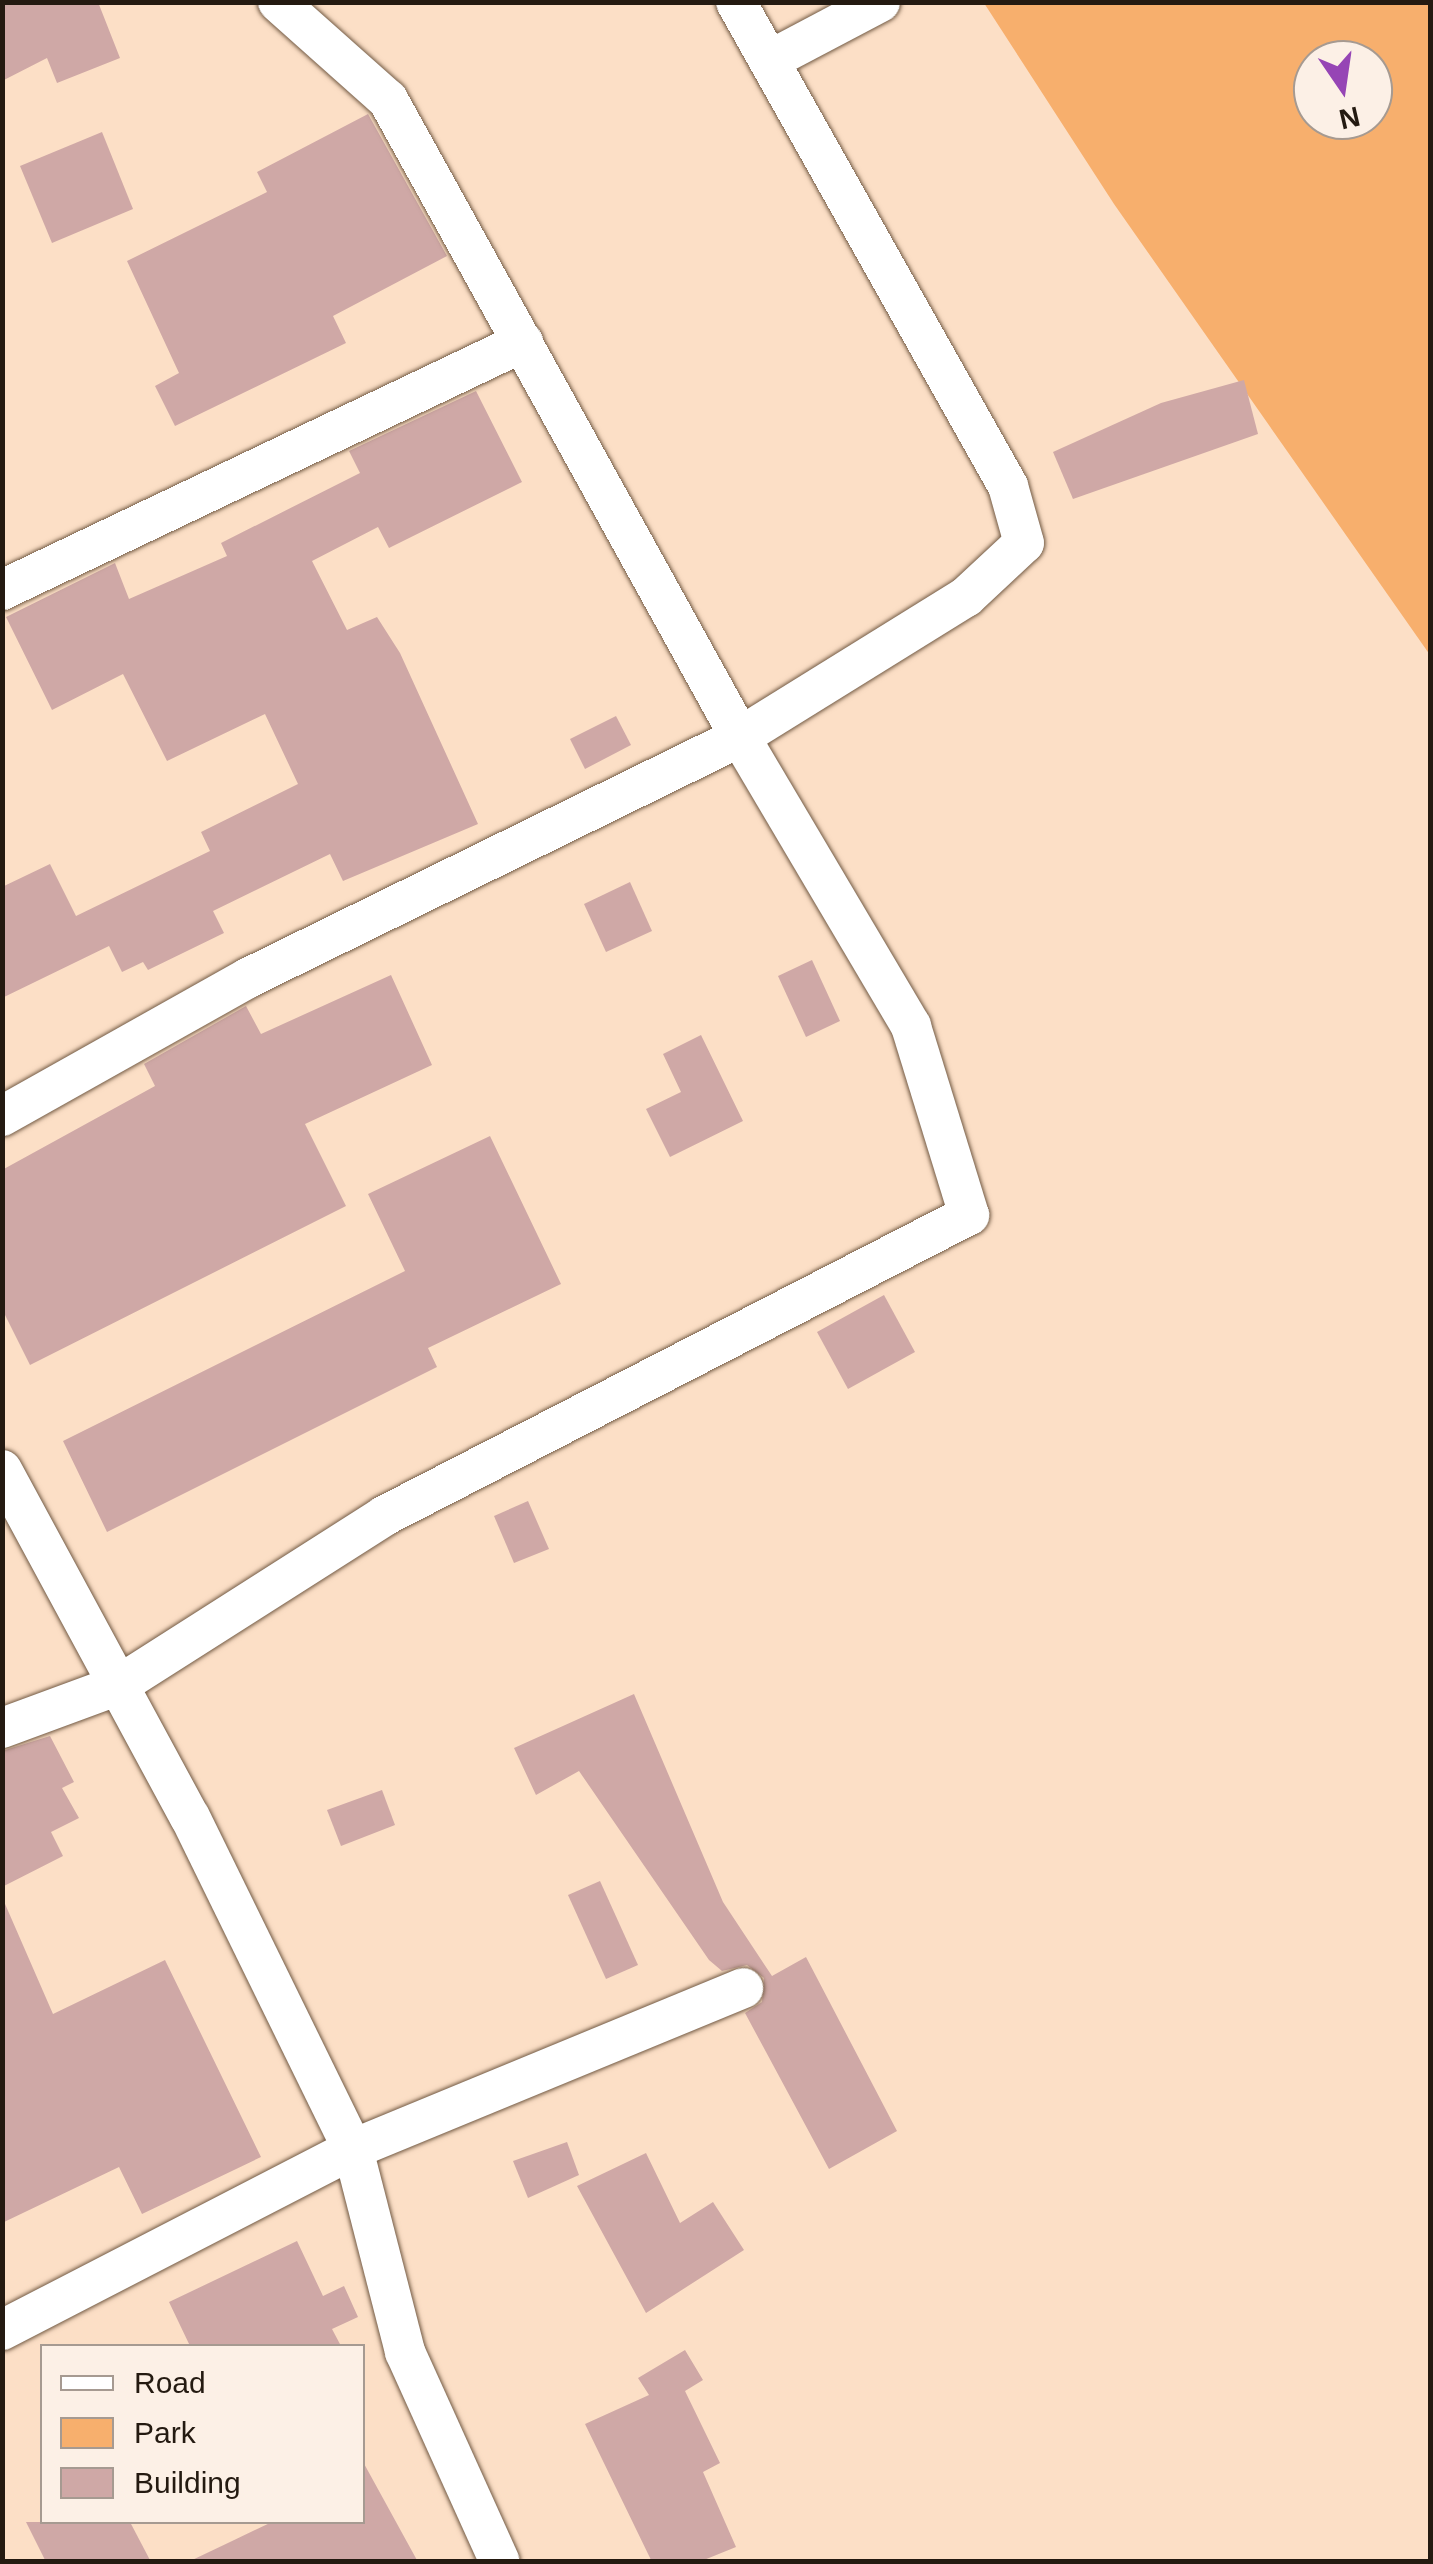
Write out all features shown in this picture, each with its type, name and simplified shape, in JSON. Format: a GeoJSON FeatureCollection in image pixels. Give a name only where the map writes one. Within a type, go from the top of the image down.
{"type":"FeatureCollection","features":[{"type":"Feature","properties":{"kind":"street"},"geometry":{"type":"LineString","coordinates":[[2,1728],[119,1685],[384,1516],[969,1215],[912,1026],[740,738],[388,100],[278,2]]}},
{"type":"Feature","properties":{"kind":"street"},"geometry":{"type":"LineString","coordinates":[[2,1116],[248,978],[740,738],[966,597],[1024,543],[1008,486],[772,59],[736,2]]}},
{"type":"Feature","properties":{"kind":"street"},"geometry":{"type":"LineString","coordinates":[[772,59],[880,2]]}},
{"type":"Feature","properties":{"kind":"street"},"geometry":{"type":"LineString","coordinates":[[2,590],[523,342]]}},
{"type":"Feature","properties":{"kind":"street"},"geometry":{"type":"LineString","coordinates":[[2,1470],[119,1685],[353,2149],[405,2352],[500,2562]]}},
{"type":"Feature","properties":{"kind":"street"},"geometry":{"type":"LineString","coordinates":[[2,2330],[353,2149],[743,1988]]}},
{"type":"Feature","properties":{"kind":"green space"},"geometry":{"type":"Polygon","coordinates":[[[984,3],[1430,3],[1430,655],[1114,204],[984,3]]]}},
{"type":"Feature","properties":{"kind":"building"},"geometry":{"type":"Polygon","coordinates":[[[2,2],[98,2],[120,58],[57,83],[47,58],[2,81],[2,2]]]}},
{"type":"Feature","properties":{"kind":"building"},"geometry":{"type":"Polygon","coordinates":[[[368,114],[447,256],[333,316],[346,343],[175,426],[155,386],[179,373],[127,261],[267,192],[257,172],[368,114]]]}},
{"type":"Feature","properties":{"kind":"building"},"geometry":{"type":"Polygon","coordinates":[[[102,132],[133,209],[52,243],[20,166],[102,132]]]}},
{"type":"Feature","properties":{"kind":"building"},"geometry":{"type":"Polygon","coordinates":[[[1244,380],[1258,434],[1073,499],[1053,452],[1161,403],[1244,380]]]}},
{"type":"Feature","properties":{"kind":"building"},"geometry":{"type":"Polygon","coordinates":[[[476,391],[522,482],[389,548],[378,527],[312,561],[347,630],[377,617],[400,653],[478,824],[343,881],[330,854],[213,911],[224,933],[148,970],[143,962],[122,972],[109,946],[2,998],[2,887],[50,864],[76,916],[210,851],[201,832],[298,784],[265,714],[167,761],[123,674],[52,710],[6,617],[115,563],[129,599],[227,556],[221,543],[360,473],[349,451],[476,391]]]}},
{"type":"Feature","properties":{"kind":"building"},"geometry":{"type":"Polygon","coordinates":[[[616,716],[631,745],[585,769],[570,739],[616,716]]]}},
{"type":"Feature","properties":{"kind":"building"},"geometry":{"type":"Polygon","coordinates":[[[630,882],[652,931],[606,952],[584,904],[630,882]]]}},
{"type":"Feature","properties":{"kind":"building"},"geometry":{"type":"Polygon","coordinates":[[[812,960],[840,1021],[806,1037],[778,976],[812,960]]]}},
{"type":"Feature","properties":{"kind":"building"},"geometry":{"type":"Polygon","coordinates":[[[391,975],[432,1065],[305,1124],[346,1206],[30,1365],[2,1309],[2,1170],[155,1086],[144,1064],[246,1006],[261,1034],[391,975]]]}},
{"type":"Feature","properties":{"kind":"building"},"geometry":{"type":"Polygon","coordinates":[[[701,1035],[743,1121],[670,1157],[646,1109],[681,1092],[663,1054],[701,1035]]]}},
{"type":"Feature","properties":{"kind":"building"},"geometry":{"type":"Polygon","coordinates":[[[490,1136],[561,1284],[428,1348],[437,1367],[107,1532],[63,1441],[405,1271],[368,1194],[490,1136]]]}},
{"type":"Feature","properties":{"kind":"building"},"geometry":{"type":"Polygon","coordinates":[[[884,1295],[915,1352],[848,1389],[817,1332],[884,1295]]]}},
{"type":"Feature","properties":{"kind":"building"},"geometry":{"type":"Polygon","coordinates":[[[528,1501],[549,1549],[514,1563],[494,1516],[528,1501]]]}},
{"type":"Feature","properties":{"kind":"building"},"geometry":{"type":"Polygon","coordinates":[[[634,1694],[723,1902],[772,1976],[806,1957],[897,2131],[829,2169],[745,2013],[762,2002],[764,1978],[747,1965],[722,1971],[709,1960],[579,1771],[536,1795],[514,1748],[634,1694]]]}},
{"type":"Feature","properties":{"kind":"building"},"geometry":{"type":"Polygon","coordinates":[[[50,1736],[74,1782],[62,1788],[79,1818],[51,1832],[63,1856],[2,1887],[2,1751],[50,1736]]]}},
{"type":"Feature","properties":{"kind":"building"},"geometry":{"type":"Polygon","coordinates":[[[382,1790],[395,1825],[341,1846],[327,1810],[382,1790]]]}},
{"type":"Feature","properties":{"kind":"building"},"geometry":{"type":"Polygon","coordinates":[[[600,1881],[638,1965],[606,1979],[568,1895],[600,1881]]]}},
{"type":"Feature","properties":{"kind":"building"},"geometry":{"type":"Polygon","coordinates":[[[2,1897],[53,2014],[165,1960],[261,2157],[142,2214],[119,2167],[2,2223],[2,1897]]]}},
{"type":"Feature","properties":{"kind":"building"},"geometry":{"type":"Polygon","coordinates":[[[567,2142],[579,2175],[528,2198],[513,2161],[567,2142]]]}},
{"type":"Feature","properties":{"kind":"building"},"geometry":{"type":"Polygon","coordinates":[[[646,2153],[680,2223],[713,2202],[744,2250],[646,2313],[577,2186],[646,2153]]]}},
{"type":"Feature","properties":{"kind":"building"},"geometry":{"type":"Polygon","coordinates":[[[297,2241],[323,2296],[344,2286],[358,2317],[332,2329],[340,2344],[189,2344],[169,2302],[297,2241]]]}},
{"type":"Feature","properties":{"kind":"building"},"geometry":{"type":"Polygon","coordinates":[[[685,2350],[703,2380],[685,2391],[720,2463],[703,2472],[736,2547],[699,2562],[652,2562],[585,2424],[649,2395],[638,2378],[685,2350]]]}},
{"type":"Feature","properties":{"kind":"building"},"geometry":{"type":"Polygon","coordinates":[[[365,2465],[418,2562],[188,2562],[268,2524],[365,2524],[365,2465]]]}},
{"type":"Feature","properties":{"kind":"building"},"geometry":{"type":"Polygon","coordinates":[[[26,2522],[131,2524],[151,2562],[46,2562],[26,2522]]]}}]}
